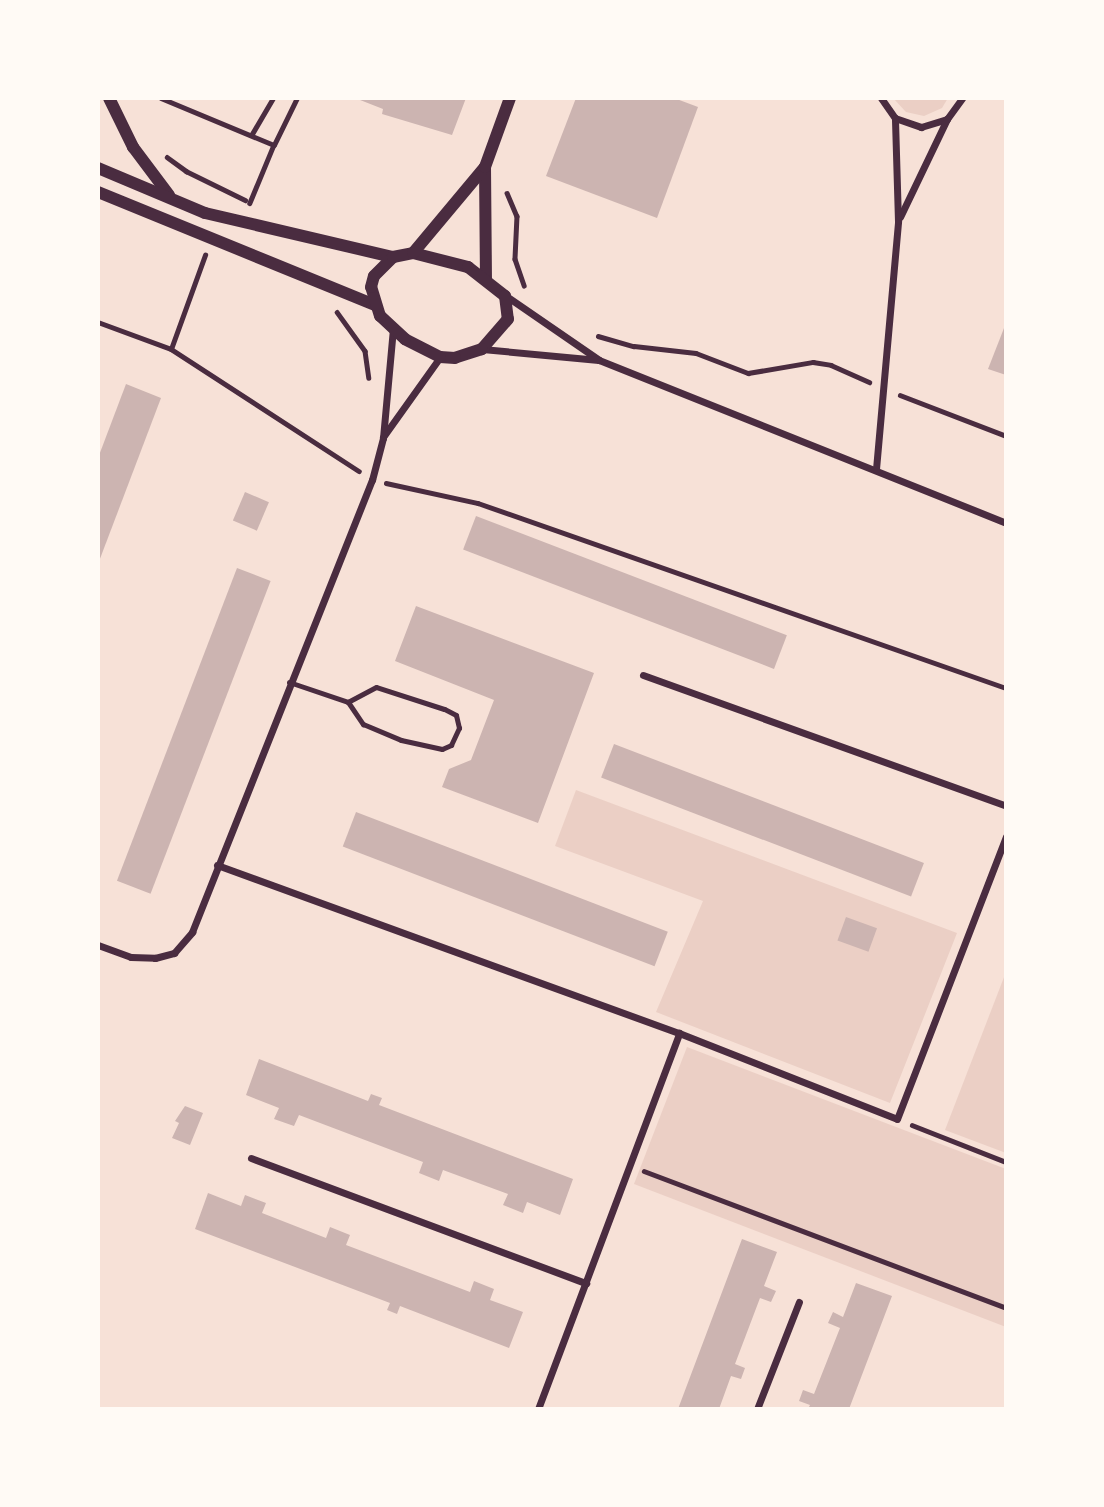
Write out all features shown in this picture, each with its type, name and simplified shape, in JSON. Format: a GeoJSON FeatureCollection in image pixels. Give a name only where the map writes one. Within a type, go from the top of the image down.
{"type":"FeatureCollection","features":[{"type":"Feature","properties":{"kind":"street"},"geometry":{"type":"LineString","coordinates":[[109,98],[133,147],[172,198]]}},
{"type":"Feature","properties":{"kind":"street"},"geometry":{"type":"LineString","coordinates":[[413,253],[485,167],[510,98]]}},
{"type":"Feature","properties":{"kind":"street"},"geometry":{"type":"LineString","coordinates":[[876,469],[881,388],[898,221],[895,118],[881,98]]}},
{"type":"Feature","properties":{"kind":"street"},"geometry":{"type":"LineString","coordinates":[[898,221],[947,119],[962,98]]}},
{"type":"Feature","properties":{"kind":"street"},"geometry":{"type":"LineString","coordinates":[[895,118],[921,127],[947,119]]}},
{"type":"Feature","properties":{"kind":"street"},"geometry":{"type":"LineString","coordinates":[[485,167],[486,278]]}},
{"type":"Feature","properties":{"kind":"street"},"geometry":{"type":"LineString","coordinates":[[98,168],[172,198],[275,233],[393,257],[413,253],[451,260],[486,278],[505,296],[599,360],[1006,523]]}},
{"type":"Feature","properties":{"kind":"street"},"geometry":{"type":"LineString","coordinates":[[98,192],[375,305]]}},
{"type":"Feature","properties":{"kind":"street"},"geometry":{"type":"LineString","coordinates":[[393,257],[374,275],[371,287],[375,305],[393,329],[440,357],[455,358],[482,349],[599,360]]}},
{"type":"Feature","properties":{"kind":"street"},"geometry":{"type":"LineString","coordinates":[[482,349],[508,319],[505,296]]}},
{"type":"Feature","properties":{"kind":"street"},"geometry":{"type":"LineString","coordinates":[[98,945],[131,957],[155,958],[174,953],[192,932],[289,682],[372,480],[383,438],[393,329]]}},
{"type":"Feature","properties":{"kind":"street"},"geometry":{"type":"LineString","coordinates":[[383,438],[440,357]]}},
{"type":"Feature","properties":{"kind":"street"},"geometry":{"type":"LineString","coordinates":[[643,675],[1006,806]]}},
{"type":"Feature","properties":{"kind":"street"},"geometry":{"type":"LineString","coordinates":[[217,864],[679,1033],[897,1119],[1006,836]]}},
{"type":"Feature","properties":{"kind":"street"},"geometry":{"type":"LineString","coordinates":[[538,1409],[679,1033]]}},
{"type":"Feature","properties":{"kind":"street"},"geometry":{"type":"LineString","coordinates":[[251,1158],[586,1283]]}},
{"type":"Feature","properties":{"kind":"street"},"geometry":{"type":"LineString","coordinates":[[757,1409],[799,1302]]}},
{"type":"Feature","properties":{"kind":"lane"},"geometry":{"type":"LineString","coordinates":[[289,682],[348,702],[363,724],[401,740],[442,749],[452,744],[459,728],[456,715],[376,687],[348,702]]}},
{"type":"Feature","properties":{"kind":"path"},"geometry":{"type":"LineString","coordinates":[[162,98],[274,145]]}},
{"type":"Feature","properties":{"kind":"path"},"geometry":{"type":"LineString","coordinates":[[252,134],[273,98]]}},
{"type":"Feature","properties":{"kind":"path"},"geometry":{"type":"LineString","coordinates":[[249,202],[296,98]]}},
{"type":"Feature","properties":{"kind":"path"},"geometry":{"type":"LineString","coordinates":[[163,153],[186,171],[261,207]]}},
{"type":"Feature","properties":{"kind":"path"},"geometry":{"type":"LineString","coordinates":[[507,189],[517,216],[514,259],[527,292]]}},
{"type":"Feature","properties":{"kind":"path"},"geometry":{"type":"LineString","coordinates":[[171,349],[205,254],[217,258]]}},
{"type":"Feature","properties":{"kind":"path"},"geometry":{"type":"LineString","coordinates":[[327,307],[351,327],[365,351],[371,388]]}},
{"type":"Feature","properties":{"kind":"path"},"geometry":{"type":"LineString","coordinates":[[98,322],[171,349],[372,480],[478,503],[1006,688]]}},
{"type":"Feature","properties":{"kind":"path"},"geometry":{"type":"LineString","coordinates":[[594,334],[634,346],[696,353],[748,373],[813,362],[831,365],[881,388],[1006,436]]}},
{"type":"Feature","properties":{"kind":"path"},"geometry":{"type":"LineString","coordinates":[[360,471],[361,460]]}},
{"type":"Feature","properties":{"kind":"path"},"geometry":{"type":"LineString","coordinates":[[897,1119],[1006,1161]]}},
{"type":"Feature","properties":{"kind":"path"},"geometry":{"type":"LineString","coordinates":[[631,1166],[1006,1308]]}},
{"type":"Feature","properties":{"kind":"shaded area"},"geometry":{"type":"Polygon","coordinates":[[[893,98],[948,98],[942,108],[924,116],[906,112],[893,98]]]}},
{"type":"Feature","properties":{"kind":"shaded area"},"geometry":{"type":"Polygon","coordinates":[[[576,790],[957,933],[890,1103],[656,1012],[703,901],[555,846],[576,790]]]}},
{"type":"Feature","properties":{"kind":"shaded area"},"geometry":{"type":"Polygon","coordinates":[[[1006,972],[1006,1153],[945,1130],[1006,972]]]}},
{"type":"Feature","properties":{"kind":"shaded area"},"geometry":{"type":"Polygon","coordinates":[[[687,1047],[1006,1169],[1006,1327],[634,1184],[687,1047]]]}},
{"type":"Feature","properties":{"kind":"building"},"geometry":{"type":"Polygon","coordinates":[[[355,98],[466,98],[452,135],[382,114],[383,109],[355,98]]]}},
{"type":"Feature","properties":{"kind":"building"},"geometry":{"type":"Polygon","coordinates":[[[576,98],[674,98],[698,107],[657,218],[546,176],[576,98]]]}},
{"type":"Feature","properties":{"kind":"building"},"geometry":{"type":"Polygon","coordinates":[[[1006,323],[1006,375],[988,369],[1006,323]]]}},
{"type":"Feature","properties":{"kind":"building"},"geometry":{"type":"Polygon","coordinates":[[[126,384],[161,398],[98,564],[98,458],[126,384]]]}},
{"type":"Feature","properties":{"kind":"building"},"geometry":{"type":"Polygon","coordinates":[[[245,492],[269,502],[257,531],[233,521],[245,492]]]}},
{"type":"Feature","properties":{"kind":"building"},"geometry":{"type":"Polygon","coordinates":[[[476,516],[787,635],[774,669],[463,550],[476,516]]]}},
{"type":"Feature","properties":{"kind":"building"},"geometry":{"type":"Polygon","coordinates":[[[237,568],[271,581],[151,894],[117,881],[237,568]]]}},
{"type":"Feature","properties":{"kind":"building"},"geometry":{"type":"Polygon","coordinates":[[[416,606],[594,673],[538,823],[442,787],[449,769],[471,760],[494,700],[395,661],[416,606]]]}},
{"type":"Feature","properties":{"kind":"building"},"geometry":{"type":"Polygon","coordinates":[[[614,744],[924,863],[911,897],[601,778],[614,744]]]}},
{"type":"Feature","properties":{"kind":"building"},"geometry":{"type":"Polygon","coordinates":[[[356,812],[668,932],[655,966],[343,847],[356,812]]]}},
{"type":"Feature","properties":{"kind":"building"},"geometry":{"type":"Polygon","coordinates":[[[846,917],[877,928],[868,952],[837,940],[846,917]]]}},
{"type":"Feature","properties":{"kind":"building"},"geometry":{"type":"Polygon","coordinates":[[[259,1059],[368,1101],[371,1094],[382,1098],[379,1105],[573,1179],[560,1215],[527,1202],[523,1213],[503,1205],[508,1194],[443,1170],[439,1181],[419,1173],[423,1162],[299,1115],[294,1126],[274,1119],[279,1108],[246,1095],[259,1059]]]}},
{"type":"Feature","properties":{"kind":"building"},"geometry":{"type":"Polygon","coordinates":[[[185,1106],[203,1113],[190,1145],[172,1138],[179,1123],[175,1121],[185,1106]]]}},
{"type":"Feature","properties":{"kind":"building"},"geometry":{"type":"Polygon","coordinates":[[[208,1193],[241,1206],[245,1195],[266,1203],[262,1213],[326,1238],[330,1227],[350,1235],[346,1245],[470,1292],[474,1281],[494,1289],[490,1300],[523,1312],[509,1348],[400,1306],[397,1314],[387,1310],[390,1303],[195,1229],[208,1193]]]}},
{"type":"Feature","properties":{"kind":"building"},"geometry":{"type":"Polygon","coordinates":[[[742,1239],[777,1252],[764,1286],[776,1291],[771,1302],[760,1298],[735,1364],[745,1368],[741,1379],[731,1376],[719,1409],[678,1409],[742,1239]]]}},
{"type":"Feature","properties":{"kind":"building"},"geometry":{"type":"Polygon","coordinates":[[[856,1283],[892,1296],[849,1409],[808,1409],[810,1405],[799,1401],[803,1390],[814,1394],[840,1328],[828,1323],[833,1312],[843,1317],[856,1283]]]}}]}
